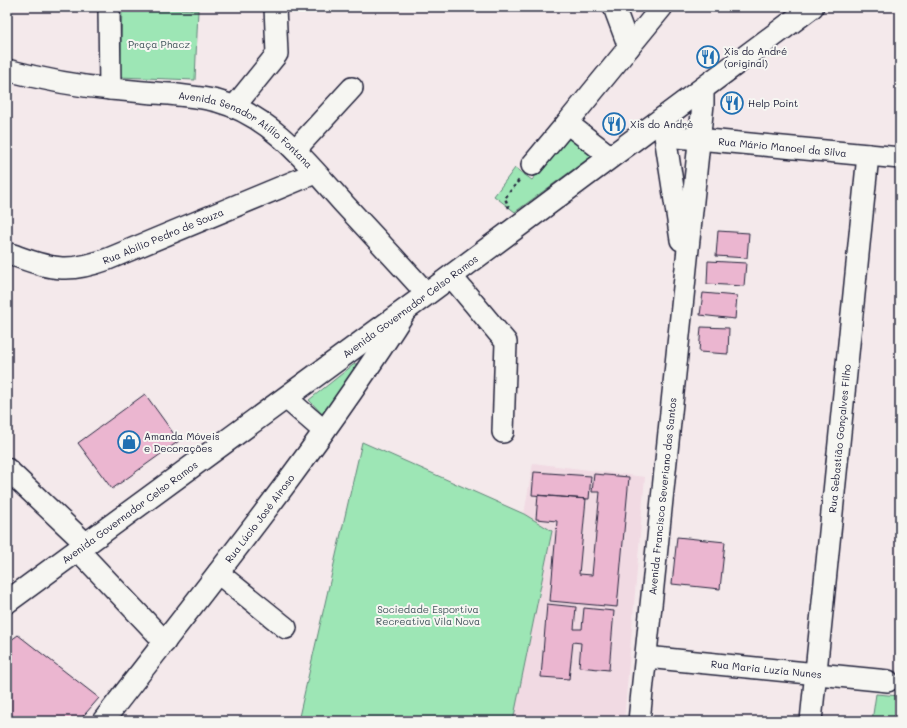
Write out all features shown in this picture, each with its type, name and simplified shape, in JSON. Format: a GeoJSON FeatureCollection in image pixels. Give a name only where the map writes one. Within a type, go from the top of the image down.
{"type":"FeatureCollection","features":[{"type":"Feature","properties":{"kind":"main road","name":"Avenida Governador Celso Ramos"},"geometry":{"type":"LineString","coordinates":[[7,602],[407,309],[611,157],[664,127],[703,89],[812,7]]}},
{"type":"Feature","properties":{"kind":"street"},"geometry":{"type":"LineString","coordinates":[[109,7],[110,89]]}},
{"type":"Feature","properties":{"kind":"street"},"geometry":{"type":"LineString","coordinates":[[234,107],[277,54],[275,7]]}},
{"type":"Feature","properties":{"kind":"street"},"geometry":{"type":"LineString","coordinates":[[614,7],[631,44]]}},
{"type":"Feature","properties":{"kind":"street"},"geometry":{"type":"LineString","coordinates":[[622,7],[631,44]]}},
{"type":"Feature","properties":{"kind":"street"},"geometry":{"type":"LineString","coordinates":[[532,165],[662,7]]}},
{"type":"Feature","properties":{"kind":"street","name":"Avenida Senador Atílio Fontana"},"geometry":{"type":"LineString","coordinates":[[7,70],[60,82],[110,89],[201,98],[234,107],[263,123],[295,150],[426,294]]}},
{"type":"Feature","properties":{"kind":"street"},"geometry":{"type":"LineString","coordinates":[[295,150],[352,88]]}},
{"type":"Feature","properties":{"kind":"street","name":"Avenida Francisco Severiano dos Santos"},"geometry":{"type":"LineString","coordinates":[[639,721],[703,104],[703,89]]}},
{"type":"Feature","properties":{"kind":"street"},"geometry":{"type":"LineString","coordinates":[[567,123],[611,157]]}},
{"type":"Feature","properties":{"kind":"street","name":"Avenida Francisco Severiano dos Santos"},"geometry":{"type":"LineString","coordinates":[[664,127],[685,270]]}},
{"type":"Feature","properties":{"kind":"street","name":"Rua Mário Manoel da Silva"},"geometry":{"type":"LineString","coordinates":[[664,127],[699,139],[900,158]]}},
{"type":"Feature","properties":{"kind":"street","name":"Rua Sebastião Gonçalves Filho"},"geometry":{"type":"LineString","coordinates":[[811,721],[868,155]]}},
{"type":"Feature","properties":{"kind":"street","name":"Rua Abílio Pedro de Souza"},"geometry":{"type":"LineString","coordinates":[[7,253],[45,265],[62,268],[92,265],[315,173]]}},
{"type":"Feature","properties":{"kind":"street"},"geometry":{"type":"LineString","coordinates":[[451,276],[506,342],[503,432]]}},
{"type":"Feature","properties":{"kind":"street","name":"Rua Lúcio José Airoso"},"geometry":{"type":"LineString","coordinates":[[103,721],[276,498],[380,351],[407,309]]}},
{"type":"Feature","properties":{"kind":"street"},"geometry":{"type":"LineString","coordinates":[[286,398],[324,431]]}},
{"type":"Feature","properties":{"kind":"street"},"geometry":{"type":"LineString","coordinates":[[7,468],[82,547],[165,642]]}},
{"type":"Feature","properties":{"kind":"street"},"geometry":{"type":"LineString","coordinates":[[218,573],[286,628]]}},
{"type":"Feature","properties":{"kind":"street","name":"Rua Maria Luzia Nunes"},"geometry":{"type":"LineString","coordinates":[[646,657],[888,681]]}},
{"type":"Feature","properties":{"kind":"path"},"geometry":{"type":"LineString","coordinates":[[517,227],[505,198],[532,165]]}},
{"type":"Feature","properties":{"kind":"shaded area"},"geometry":{"type":"Polygon","coordinates":[[[533,463],[645,477],[624,721],[513,721],[552,532],[524,514],[533,463]]]}},
{"type":"Feature","properties":{"kind":"green space","name":"Praça Phacz"},"geometry":{"type":"Polygon","coordinates":[[[122,7],[198,10],[195,80],[120,77],[122,7]]]}},
{"type":"Feature","properties":{"kind":"green space"},"geometry":{"type":"Polygon","coordinates":[[[566,135],[593,155],[515,212],[494,196],[515,168],[532,180],[566,135]]]}},
{"type":"Feature","properties":{"kind":"green space"},"geometry":{"type":"Polygon","coordinates":[[[363,361],[324,416],[309,400],[353,365],[363,361]]]}},
{"type":"Feature","properties":{"kind":"green space","name":"Sociedade Esportiva Recreativa Vila Nova"},"geometry":{"type":"Polygon","coordinates":[[[362,442],[524,514],[552,531],[513,721],[298,721],[362,442]]]}},
{"type":"Feature","properties":{"kind":"green space"},"geometry":{"type":"Polygon","coordinates":[[[876,694],[900,696],[900,721],[872,721],[876,694]]]}},
{"type":"Feature","properties":{"kind":"building"},"geometry":{"type":"Polygon","coordinates":[[[718,231],[749,233],[747,258],[716,256],[718,231]]]}},
{"type":"Feature","properties":{"kind":"building"},"geometry":{"type":"Polygon","coordinates":[[[708,261],[746,263],[744,286],[707,284],[708,261]]]}},
{"type":"Feature","properties":{"kind":"building"},"geometry":{"type":"Polygon","coordinates":[[[703,293],[737,296],[735,319],[700,315],[703,293]]]}},
{"type":"Feature","properties":{"kind":"building"},"geometry":{"type":"Polygon","coordinates":[[[701,327],[729,328],[728,354],[699,352],[701,327]]]}},
{"type":"Feature","properties":{"kind":"building","name":"Amanda Móveis e Decorações"},"geometry":{"type":"Polygon","coordinates":[[[145,394],[179,441],[112,489],[78,443],[145,394]]]}},
{"type":"Feature","properties":{"kind":"building"},"geometry":{"type":"Polygon","coordinates":[[[534,472],[591,476],[589,499],[532,495],[534,472]]]}},
{"type":"Feature","properties":{"kind":"building"},"geometry":{"type":"Polygon","coordinates":[[[594,474],[629,477],[617,607],[550,601],[557,521],[536,519],[538,495],[586,499],[579,574],[592,575],[600,492],[592,492],[594,474]]]}},
{"type":"Feature","properties":{"kind":"building"},"geometry":{"type":"Polygon","coordinates":[[[677,537],[725,542],[720,589],[672,584],[677,537]]]}},
{"type":"Feature","properties":{"kind":"building"},"geometry":{"type":"Polygon","coordinates":[[[547,604],[576,607],[574,629],[582,629],[584,608],[614,611],[609,670],[579,667],[581,643],[573,642],[569,679],[541,677],[547,604]]]}},
{"type":"Feature","properties":{"kind":"building"},"geometry":{"type":"Polygon","coordinates":[[[18,635],[99,698],[79,721],[7,721],[7,643],[18,635]]]}},
{"type":"Feature","properties":{"kind":"place","name":"Xis do André (original)"},"geometry":{"type":"Point","coordinates":[708,57]}},
{"type":"Feature","properties":{"kind":"place","name":"Help Point"},"geometry":{"type":"Point","coordinates":[732,103]}},
{"type":"Feature","properties":{"kind":"place","name":"Xis do André"},"geometry":{"type":"Point","coordinates":[614,124]}},
{"type":"Feature","properties":{"kind":"place","name":"Amanda Móveis e Decorações"},"geometry":{"type":"Point","coordinates":[129,442]}}]}
